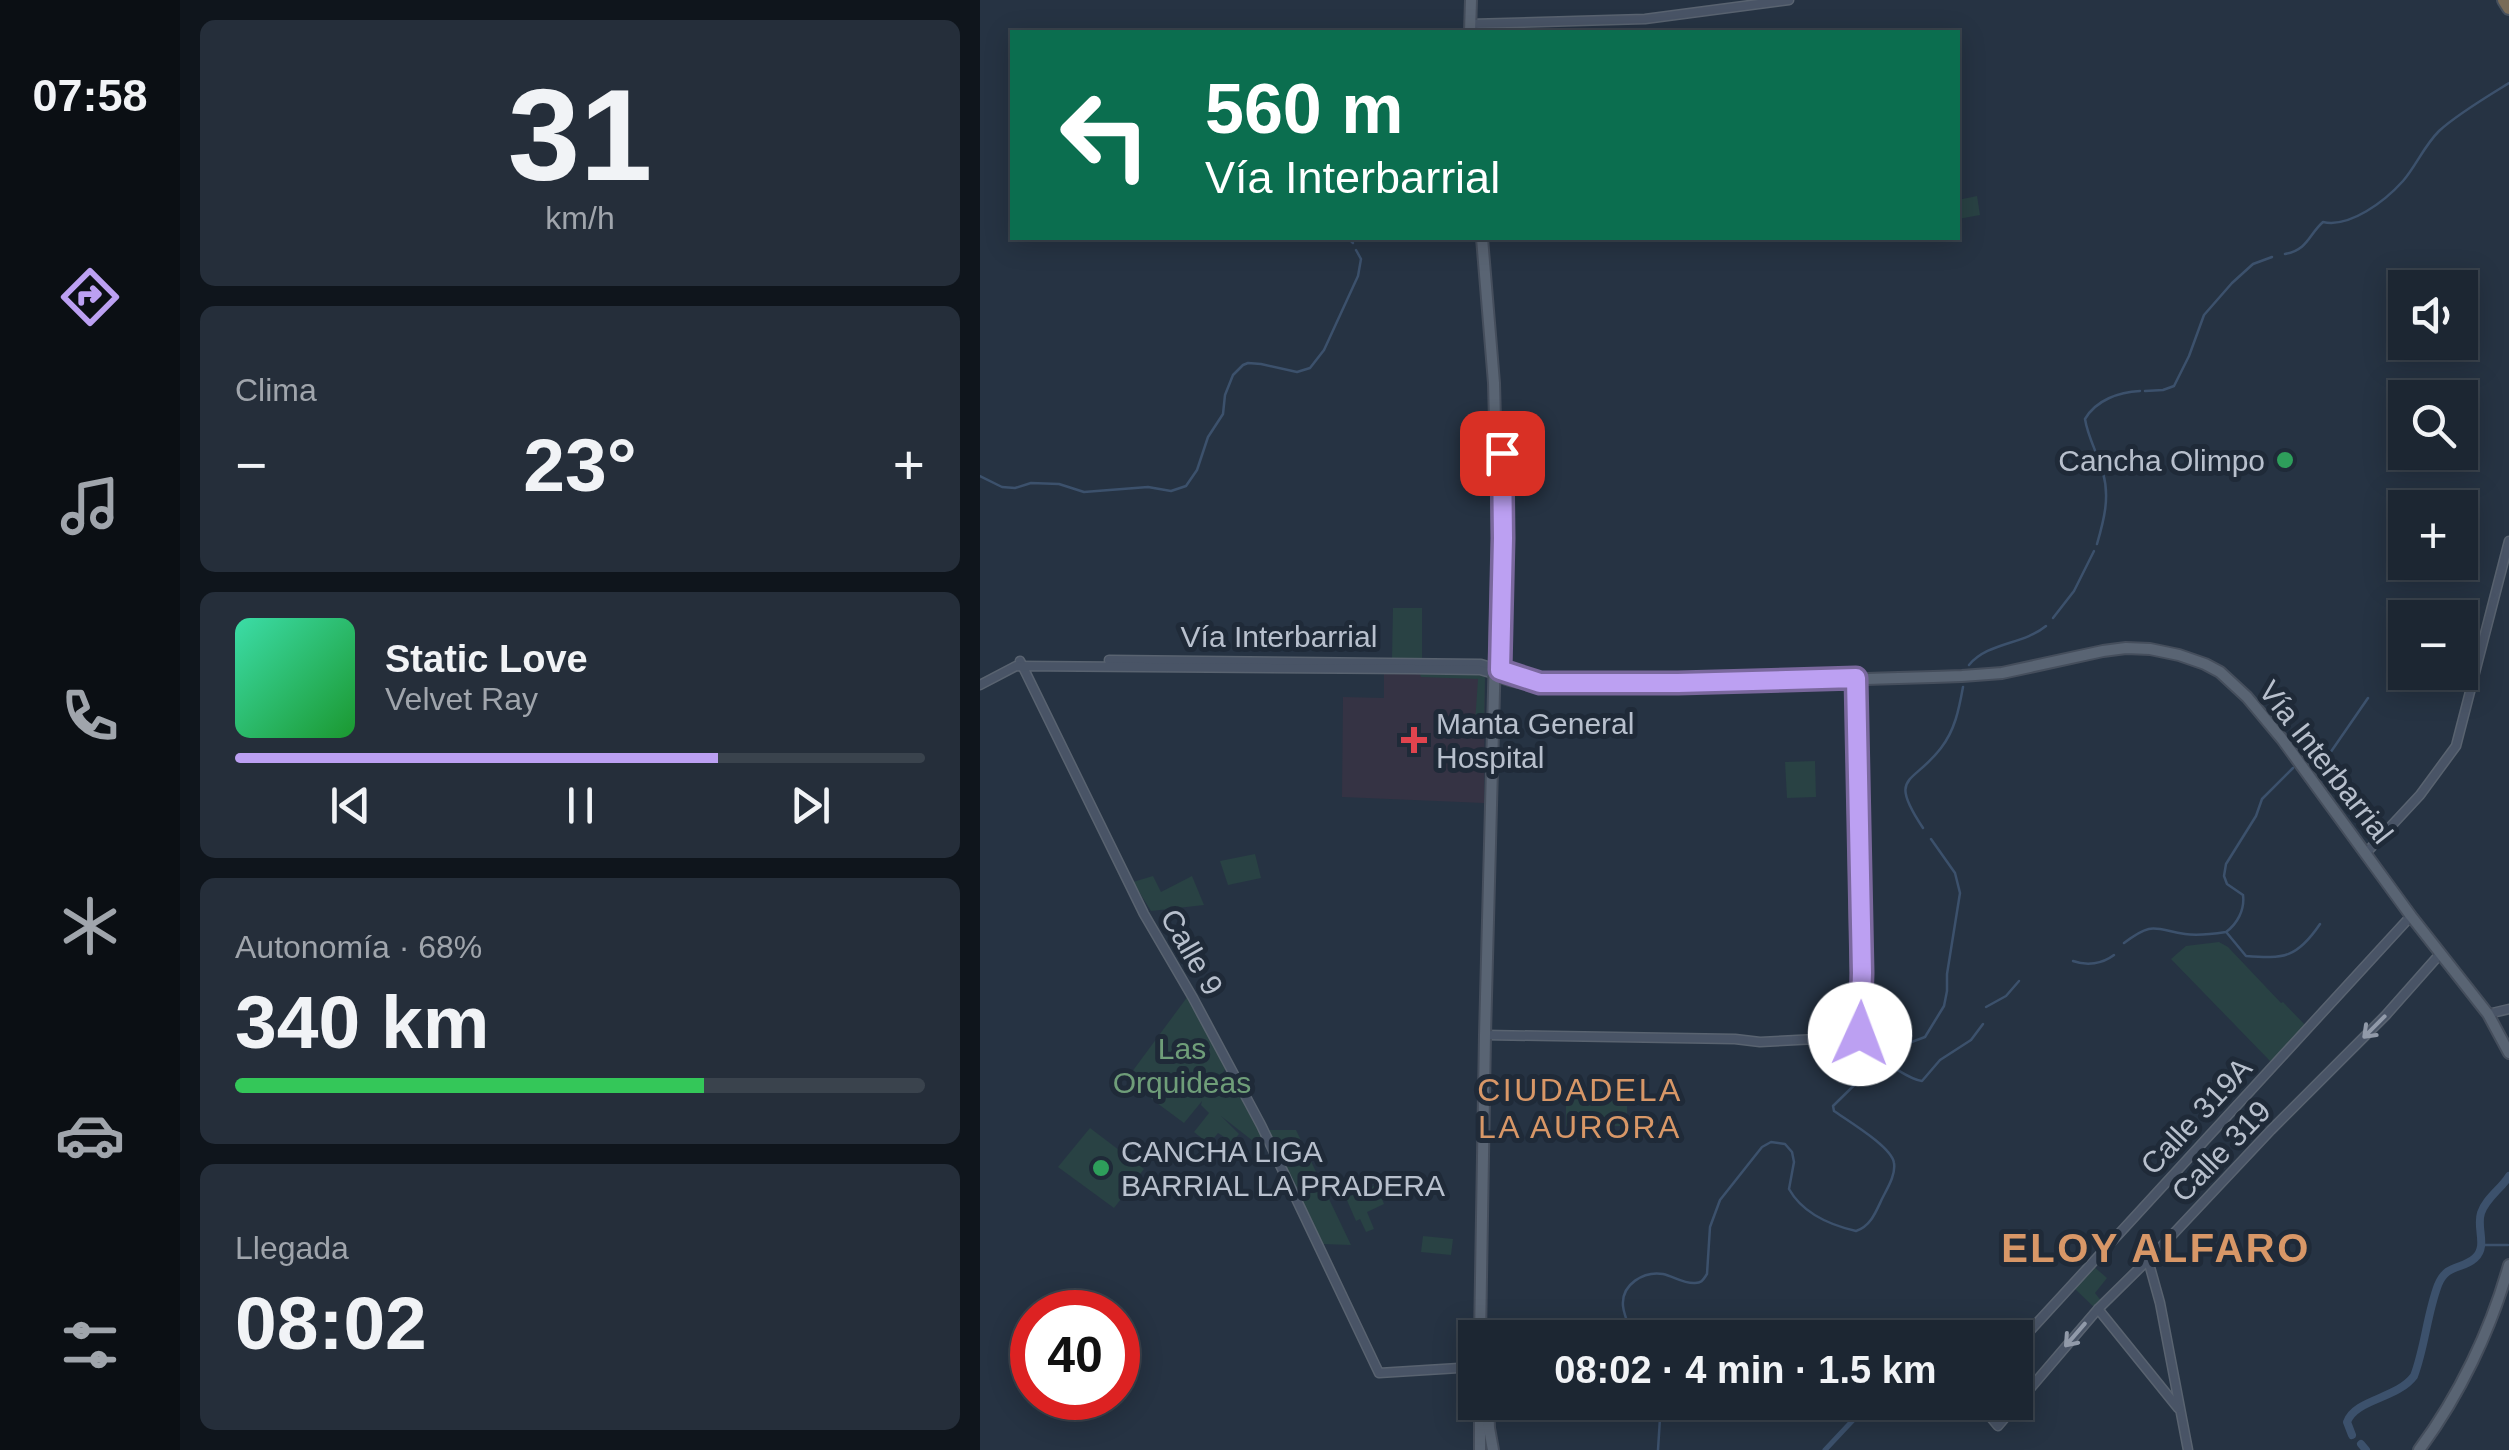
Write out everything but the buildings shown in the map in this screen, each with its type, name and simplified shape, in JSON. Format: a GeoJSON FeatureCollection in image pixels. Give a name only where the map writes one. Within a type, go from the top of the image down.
{"type":"FeatureCollection","features":[{"type":"Feature","properties":{"kind":"highway"},"geometry":{"type":"LineString","coordinates":[[2504,0],[2509,8]]}},
{"type":"Feature","properties":{"kind":"main road"},"geometry":{"type":"LineString","coordinates":[[1473,28],[1474,0]]}},
{"type":"Feature","properties":{"kind":"main road"},"geometry":{"type":"LineString","coordinates":[[1483,1320],[1498,538],[1485,240]]}},
{"type":"Feature","properties":{"kind":"main road","name":"Vía Interbarrial"},"geometry":{"type":"LineString","coordinates":[[1497,672],[1520,684],[2002,673],[2126,648],[2198,661],[2220,672],[2247,697],[2282,739],[2488,1014],[2509,1053]]}},
{"type":"Feature","properties":{"kind":"main road"},"geometry":{"type":"LineString","coordinates":[[1488,1035],[1500,692],[1497,672]]}},
{"type":"Feature","properties":{"kind":"main road","name":"Vía Interbarrial"},"geometry":{"type":"LineString","coordinates":[[1497,672],[1540,683]]}},
{"type":"Feature","properties":{"kind":"main road"},"geometry":{"type":"LineString","coordinates":[[1500,692],[1520,684]]}},
{"type":"Feature","properties":{"kind":"main road"},"geometry":{"type":"LineString","coordinates":[[2419,1450],[2454,1396],[2496,1308],[2509,1265]]}},
{"type":"Feature","properties":{"kind":"main road"},"geometry":{"type":"LineString","coordinates":[[1480,1420],[1480,1450]]}},
{"type":"Feature","properties":{"kind":"main road"},"geometry":{"type":"LineString","coordinates":[[1489,1420],[1493,1450]]}},
{"type":"Feature","properties":{"kind":"street"},"geometry":{"type":"LineString","coordinates":[[1473,28],[1645,19],[1789,0]]}},
{"type":"Feature","properties":{"kind":"street"},"geometry":{"type":"LineString","coordinates":[[2366,853],[2420,795],[2456,746],[2509,541]]}},
{"type":"Feature","properties":{"kind":"street","name":"Vía Interbarrial"},"geometry":{"type":"LineString","coordinates":[[980,685],[1020,664],[1481,664],[1497,672]]}},
{"type":"Feature","properties":{"kind":"street","name":"Calle 9"},"geometry":{"type":"LineString","coordinates":[[1020,664],[1144,914],[1261,1125],[1379,1373],[1458,1368]]}},
{"type":"Feature","properties":{"kind":"street"},"geometry":{"type":"LineString","coordinates":[[1488,1035],[1760,1042],[1856,1037],[1853,678]]}},
{"type":"Feature","properties":{"kind":"street","name":"Calle 319A"},"geometry":{"type":"LineString","coordinates":[[2033,1327],[2411,916]]}},
{"type":"Feature","properties":{"kind":"street","name":"Calle 319"},"geometry":{"type":"LineString","coordinates":[[2033,1385],[2098,1309],[2386,1015],[2440,954]]}},
{"type":"Feature","properties":{"kind":"street"},"geometry":{"type":"LineString","coordinates":[[2488,1014],[2509,1009]]}},
{"type":"Feature","properties":{"kind":"street"},"geometry":{"type":"LineString","coordinates":[[2148,1260],[2188,1450]]}},
{"type":"Feature","properties":{"kind":"street"},"geometry":{"type":"LineString","coordinates":[[2098,1309],[2180,1412]]}},
{"type":"Feature","properties":{"kind":"shaded area","name":"Manta General Hospital"},"geometry":{"type":"Polygon","coordinates":[[[1384,671],[1469,673],[1485,677],[1484,803],[1342,797],[1343,697],[1384,698],[1384,671]]]}},
{"type":"Feature","properties":{"kind":"green space"},"geometry":{"type":"Polygon","coordinates":[[[1977,196],[1980,215],[1960,219],[1960,200],[1977,196]]]}},
{"type":"Feature","properties":{"kind":"green space"},"geometry":{"type":"Polygon","coordinates":[[[1393,608],[1422,608],[1422,659],[1392,658],[1393,608]]]}},
{"type":"Feature","properties":{"kind":"green space"},"geometry":{"type":"Polygon","coordinates":[[[1423,672],[1485,677],[1484,734],[1474,738],[1478,679],[1421,677],[1423,672]]]}},
{"type":"Feature","properties":{"kind":"green space"},"geometry":{"type":"Polygon","coordinates":[[[1815,761],[1816,797],[1787,798],[1785,762],[1815,761]]]}},
{"type":"Feature","properties":{"kind":"green space"},"geometry":{"type":"Polygon","coordinates":[[[1255,854],[1261,878],[1228,885],[1220,861],[1255,854]]]}},
{"type":"Feature","properties":{"kind":"green space"},"geometry":{"type":"Polygon","coordinates":[[[1153,876],[1161,892],[1192,876],[1204,905],[1151,911],[1133,882],[1153,876]]]}},
{"type":"Feature","properties":{"kind":"green space"},"geometry":{"type":"Polygon","coordinates":[[[2219,942],[2305,1025],[2271,1062],[2171,959],[2186,946],[2219,942]]]}},
{"type":"Feature","properties":{"kind":"green space","name":"Las Orquideas"},"geometry":{"type":"Polygon","coordinates":[[[1188,996],[1227,1067],[1213,1086],[1229,1068],[1268,1139],[1262,1148],[1221,1116],[1239,1134],[1232,1142],[1218,1133],[1209,1144],[1194,1132],[1209,1113],[1202,1101],[1184,1123],[1126,1080],[1188,996]]]}},
{"type":"Feature","properties":{"kind":"green space"},"geometry":{"type":"Polygon","coordinates":[[[1566,1091],[1609,1092],[1609,1097],[1627,1098],[1627,1126],[1566,1126],[1566,1091]]]}},
{"type":"Feature","properties":{"kind":"green space","name":"CANCHA LIGA BARRIAL LA PRADERA"},"geometry":{"type":"Polygon","coordinates":[[[1090,1128],[1144,1169],[1114,1208],[1058,1167],[1090,1128]]]}},
{"type":"Feature","properties":{"kind":"green space"},"geometry":{"type":"Polygon","coordinates":[[[1267,1130],[1296,1130],[1351,1245],[1322,1244],[1267,1130]]]}},
{"type":"Feature","properties":{"kind":"green space"},"geometry":{"type":"Polygon","coordinates":[[[1376,1185],[1384,1204],[1367,1212],[1374,1229],[1366,1232],[1360,1219],[1356,1221],[1346,1198],[1376,1185]]]}},
{"type":"Feature","properties":{"kind":"green space"},"geometry":{"type":"Polygon","coordinates":[[[1423,1236],[1453,1239],[1451,1255],[1421,1252],[1423,1236]]]}},
{"type":"Feature","properties":{"kind":"green space"},"geometry":{"type":"Polygon","coordinates":[[[2093,1266],[2107,1278],[2095,1293],[2102,1302],[2096,1309],[2074,1288],[2093,1266]]]}},
{"type":"Feature","properties":{"kind":"waterway"},"geometry":{"type":"LineString","coordinates":[[2285,254],[2303,245],[2323,222],[2355,217],[2387,197],[2439,131],[2509,83]]}},
{"type":"Feature","properties":{"kind":"waterway"},"geometry":{"type":"LineString","coordinates":[[1350,240],[1353,243]]}},
{"type":"Feature","properties":{"kind":"waterway"},"geometry":{"type":"LineString","coordinates":[[980,476],[1002,487],[1059,484],[1084,492],[1148,487],[1171,491],[1186,486],[1223,414],[1233,375],[1243,365],[1261,364],[1297,372],[1310,368],[1324,350],[1358,276],[1361,259],[1356,250]]}},
{"type":"Feature","properties":{"kind":"waterway"},"geometry":{"type":"LineString","coordinates":[[2145,391],[2174,386],[2204,315],[2253,264],[2272,257]]}},
{"type":"Feature","properties":{"kind":"waterway"},"geometry":{"type":"LineString","coordinates":[[2097,544],[2106,491],[2085,419],[2109,398],[2140,391]]}},
{"type":"Feature","properties":{"kind":"waterway"},"geometry":{"type":"LineString","coordinates":[[2053,618],[2074,591],[2094,551]]}},
{"type":"Feature","properties":{"kind":"waterway"},"geometry":{"type":"LineString","coordinates":[[1969,665],[1986,652],[2046,626]]}},
{"type":"Feature","properties":{"kind":"waterway"},"geometry":{"type":"LineString","coordinates":[[1923,828],[1905,789],[1946,741],[1963,687]]}},
{"type":"Feature","properties":{"kind":"waterway"},"geometry":{"type":"LineString","coordinates":[[2308,764],[2328,756],[2368,698]]}},
{"type":"Feature","properties":{"kind":"waterway"},"geometry":{"type":"LineString","coordinates":[[2124,943],[2148,929],[2195,935],[2230,929],[2241,911],[2243,895],[2227,884],[2226,864],[2262,799],[2293,768]]}},
{"type":"Feature","properties":{"kind":"waterway"},"geometry":{"type":"LineString","coordinates":[[1627,1320],[1623,1298],[1630,1285],[1641,1277],[1656,1274],[1691,1283],[1702,1281],[1707,1274],[1710,1227],[1720,1200],[1762,1147],[1771,1142],[1785,1144],[1792,1152],[1789,1189],[1809,1212],[1856,1231],[1874,1215],[1892,1178],[1894,1163],[1886,1150],[1834,1111],[1833,1106],[1890,1050],[1925,1037],[1944,1006],[1960,893],[1955,873],[1931,839]]}},
{"type":"Feature","properties":{"kind":"waterway"},"geometry":{"type":"LineString","coordinates":[[2227,933],[2246,956],[2270,957],[2296,950],[2320,924]]}},
{"type":"Feature","properties":{"kind":"waterway"},"geometry":{"type":"LineString","coordinates":[[2073,961],[2094,963],[2114,955]]}},
{"type":"Feature","properties":{"kind":"waterway"},"geometry":{"type":"LineString","coordinates":[[1986,1007],[2006,996],[2019,981]]}},
{"type":"Feature","properties":{"kind":"waterway"},"geometry":{"type":"LineString","coordinates":[[1878,1060],[1922,1081],[1940,1060],[1971,1040],[1983,1024]]}},
{"type":"Feature","properties":{"kind":"waterway"},"geometry":{"type":"LineString","coordinates":[[2352,1435],[2347,1422],[2351,1414],[2407,1384],[2414,1376],[2438,1285],[2446,1273],[2470,1262],[2479,1253],[2481,1213],[2509,1176]]}},
{"type":"Feature","properties":{"kind":"waterway"},"geometry":{"type":"LineString","coordinates":[[2481,1245],[2508,1245]]}},
{"type":"Feature","properties":{"kind":"waterway"},"geometry":{"type":"LineString","coordinates":[[1658,1450],[1660,1420]]}},
{"type":"Feature","properties":{"kind":"waterway"},"geometry":{"type":"LineString","coordinates":[[1825,1450],[1853,1420]]}},
{"type":"Feature","properties":{"kind":"waterway"},"geometry":{"type":"LineString","coordinates":[[2361,1444],[2366,1450]]}},
{"type":"Feature","properties":{"kind":"place","name":"Cancha Olimpo"},"geometry":{"type":"Point","coordinates":[2285,460]}},
{"type":"Feature","properties":{"kind":"place","name":"Manta General Hospital"},"geometry":{"type":"Point","coordinates":[1414,740]}},
{"type":"Feature","properties":{"kind":"place","name":"CANCHA LIGA BARRIAL LA PRADERA"},"geometry":{"type":"Point","coordinates":[1101,1168]}},
{"type":"Feature","properties":{"kind":"district","name":"CIUDADELA LA AURORA"},"geometry":{"type":"Point","coordinates":[1580,1108]}},
{"type":"Feature","properties":{"kind":"district","name":"ELOY ALFARO"},"geometry":{"type":"Point","coordinates":[2156,1248]}},
{"type":"Feature","properties":{"kind":"route"},"geometry":{"type":"LineString","coordinates":[[1502,453],[1500,670],[1540,683],[1856,678],[1860,1034]]}}]}
